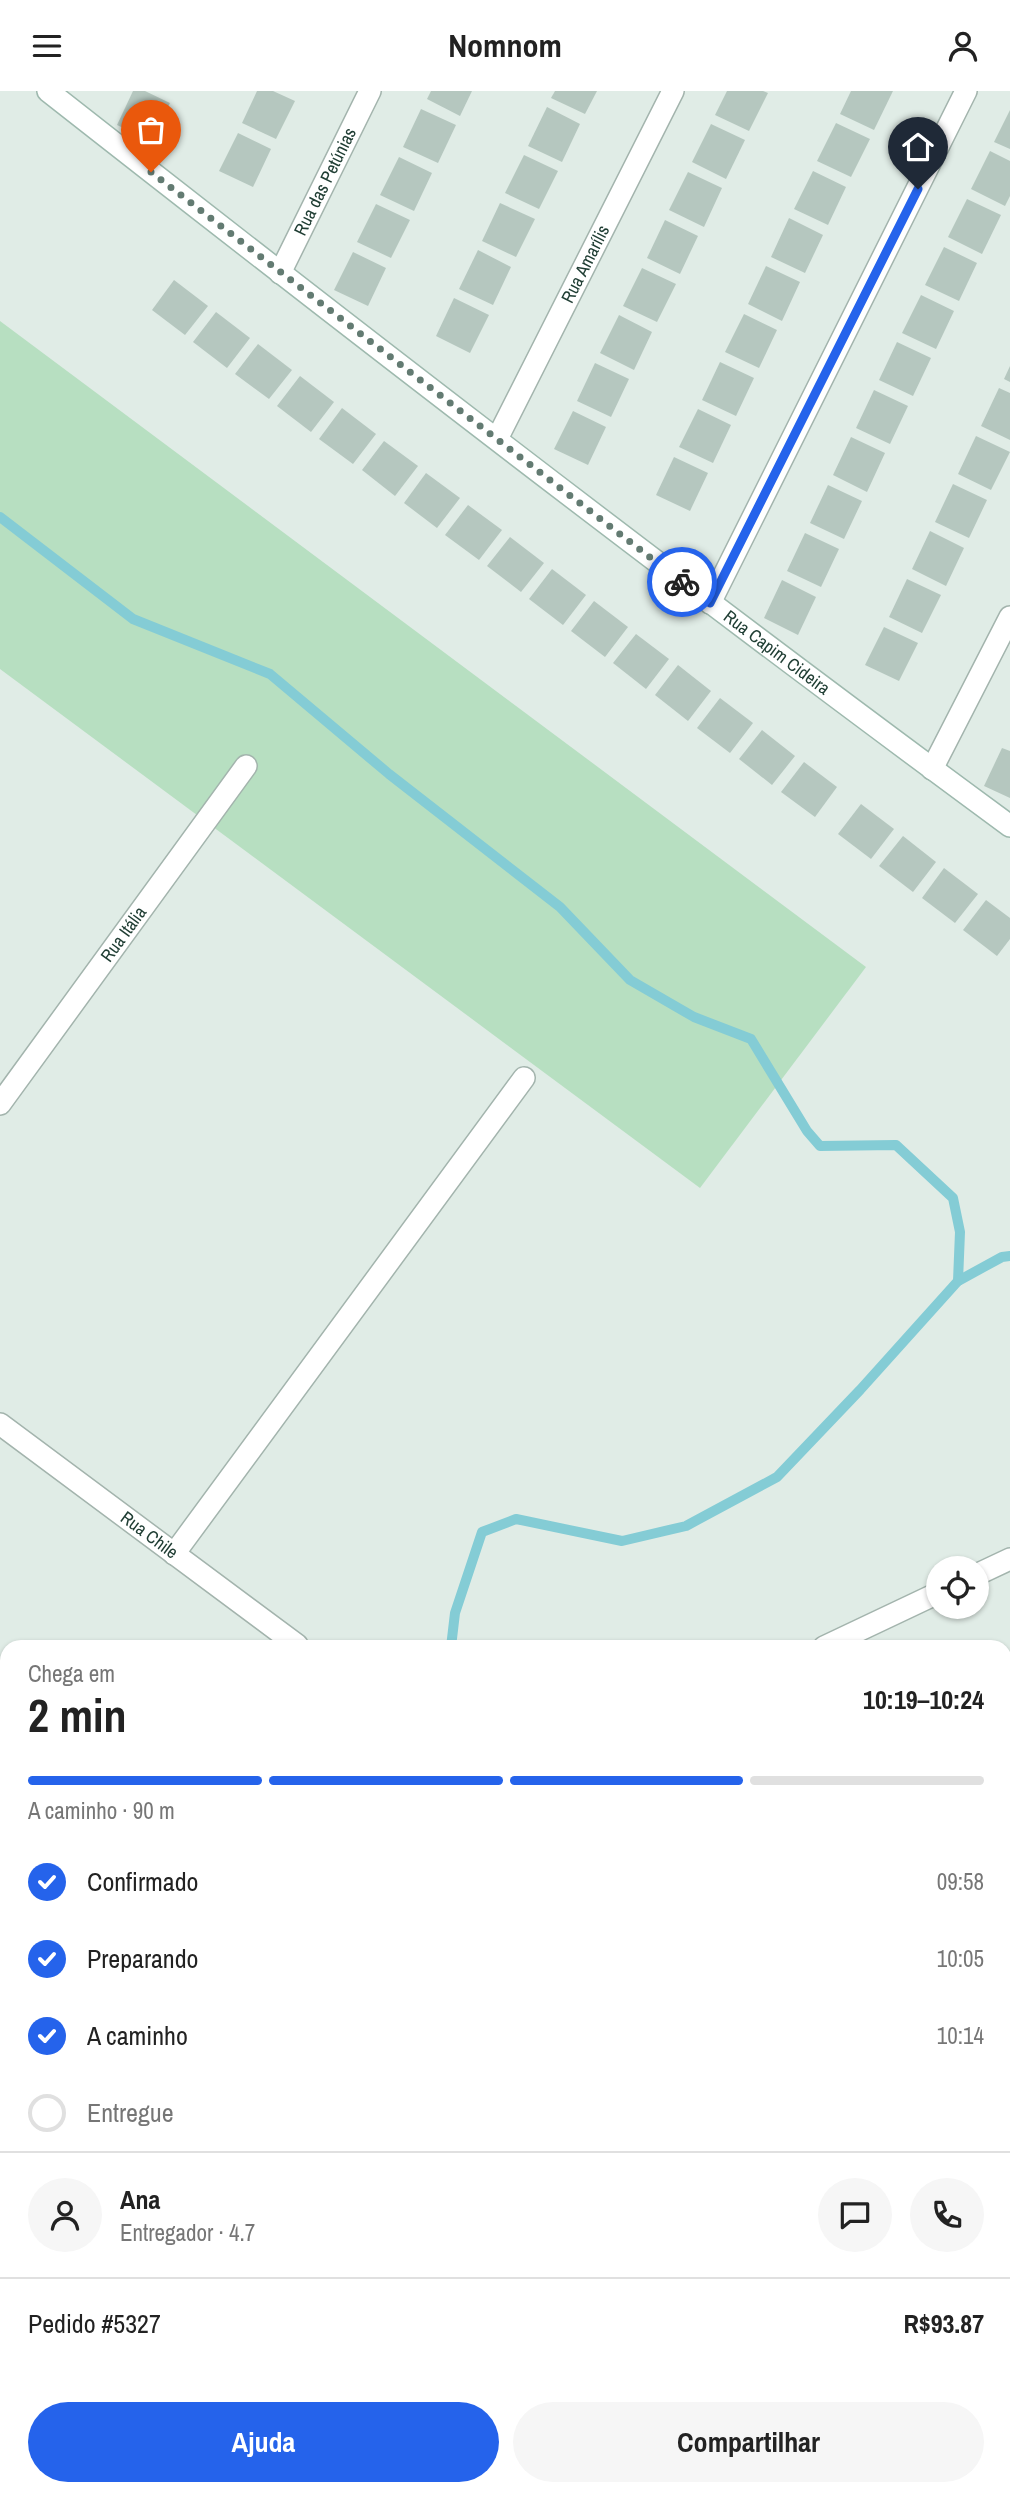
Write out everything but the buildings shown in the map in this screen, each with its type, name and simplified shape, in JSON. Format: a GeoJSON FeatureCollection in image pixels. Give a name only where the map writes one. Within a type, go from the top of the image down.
{"type":"FeatureCollection","features":[{"type":"Feature","properties":{"kind":"street","name":"Rua das Petúnias"},"geometry":{"type":"LineString","coordinates":[[280,274],[370,91]]}},
{"type":"Feature","properties":{"kind":"street","name":"Rua Amarílis"},"geometry":{"type":"LineString","coordinates":[[498,439],[673,91]]}},
{"type":"Feature","properties":{"kind":"street"},"geometry":{"type":"LineString","coordinates":[[710,603],[966,91]]}},
{"type":"Feature","properties":{"kind":"street","name":"Rua Capim Cideira"},"geometry":{"type":"LineString","coordinates":[[61,95],[280,274],[710,603],[1010,826]]}},
{"type":"Feature","properties":{"kind":"street"},"geometry":{"type":"LineString","coordinates":[[932,769],[1010,617]]}},
{"type":"Feature","properties":{"kind":"street","name":"Rua Itália"},"geometry":{"type":"LineString","coordinates":[[0,1104],[246,766]]}},
{"type":"Feature","properties":{"kind":"street"},"geometry":{"type":"LineString","coordinates":[[174,1554],[524,1078]]}},
{"type":"Feature","properties":{"kind":"street","name":"Rua Chile"},"geometry":{"type":"LineString","coordinates":[[0,1425],[290,1640]]}},
{"type":"Feature","properties":{"kind":"street"},"geometry":{"type":"LineString","coordinates":[[989,1569],[1010,1559]]}},
{"type":"Feature","properties":{"kind":"street"},"geometry":{"type":"LineString","coordinates":[[839,1640],[926,1599]]}},
{"type":"Feature","properties":{"kind":"green space"},"geometry":{"type":"Polygon","coordinates":[[[0,321],[866,967],[700,1188],[0,669],[0,321]]]}},
{"type":"Feature","properties":{"kind":"waterway"},"geometry":{"type":"LineString","coordinates":[[0,517],[133,619],[270,674],[389,774],[560,907],[630,980],[694,1017],[751,1039],[807,1131],[820,1146],[896,1145],[953,1198],[960,1232],[958,1281]]}},
{"type":"Feature","properties":{"kind":"waterway"},"geometry":{"type":"LineString","coordinates":[[452,1640],[455,1613],[482,1532],[516,1519],[622,1541],[686,1526],[777,1477],[958,1281],[1002,1257],[1010,1256]]}},
{"type":"Feature","properties":{"kind":"way so far"},"geometry":{"type":"LineString","coordinates":[[151,172],[682,582]]}},
{"type":"Feature","properties":{"kind":"route"},"geometry":{"type":"LineString","coordinates":[[682,582],[710,603],[918,189]]}}]}
